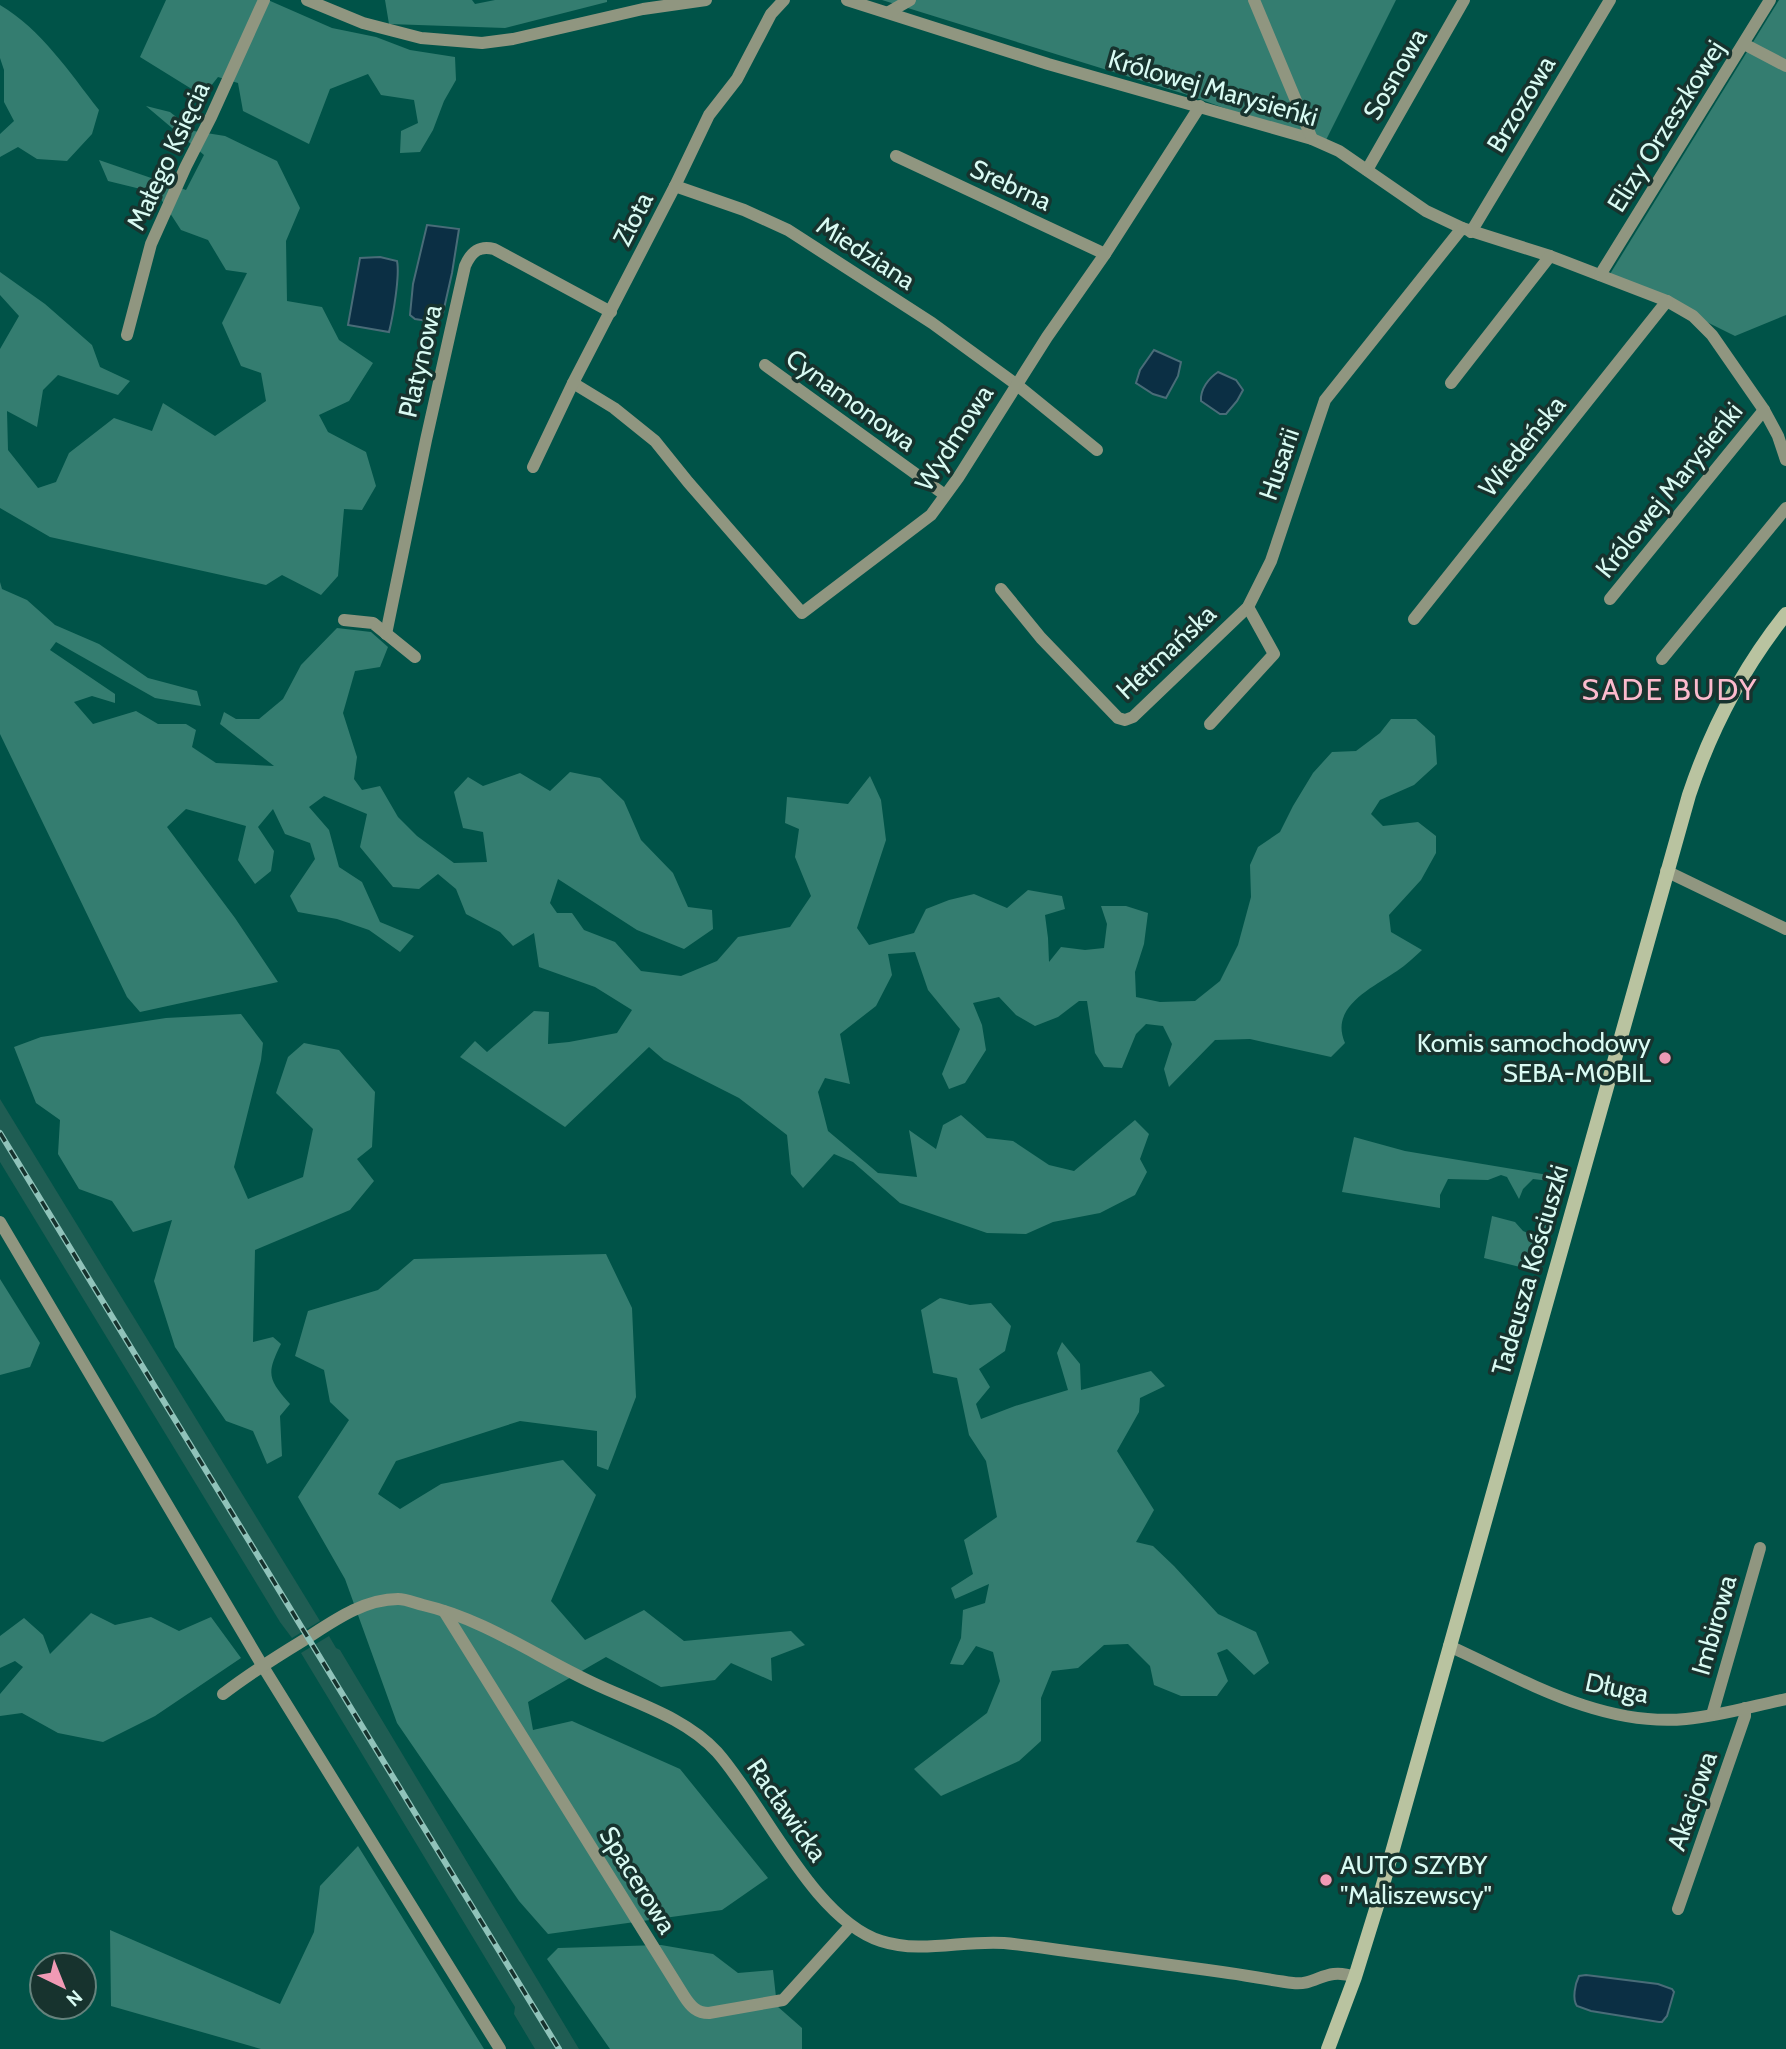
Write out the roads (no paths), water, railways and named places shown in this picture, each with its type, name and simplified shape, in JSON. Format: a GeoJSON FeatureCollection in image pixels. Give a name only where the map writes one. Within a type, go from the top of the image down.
{"type":"FeatureCollection","features":[{"type":"Feature","properties":{"kind":"main road","name":"Tadeusza Kościuszki"},"geometry":{"type":"LineString","coordinates":[[1328,2049],[1355,1978],[1698,768],[1723,711],[1754,656],[1786,614]]}},
{"type":"Feature","properties":{"kind":"street","name":"Małego Księcia"},"geometry":{"type":"LineString","coordinates":[[127,335],[151,244],[264,0]]}},
{"type":"Feature","properties":{"kind":"street"},"geometry":{"type":"LineString","coordinates":[[307,0],[363,23],[421,38],[482,43],[513,39],[643,9],[706,0]]}},
{"type":"Feature","properties":{"kind":"street","name":"Złota"},"geometry":{"type":"LineString","coordinates":[[533,467],[709,115],[737,79],[771,14],[785,0]]}},
{"type":"Feature","properties":{"kind":"street","name":"Królowej Marysieńki"},"geometry":{"type":"LineString","coordinates":[[847,0],[1048,64],[1312,139],[1339,151],[1426,211],[1467,230],[1550,256],[1667,302],[1693,316],[1712,335],[1764,410],[1778,436],[1786,460]]}},
{"type":"Feature","properties":{"kind":"street"},"geometry":{"type":"LineString","coordinates":[[889,12],[910,0]]}},
{"type":"Feature","properties":{"kind":"street"},"geometry":{"type":"LineString","coordinates":[[1254,0],[1312,139]]}},
{"type":"Feature","properties":{"kind":"street","name":"Sosnowa"},"geometry":{"type":"LineString","coordinates":[[1367,170],[1464,0]]}},
{"type":"Feature","properties":{"kind":"street","name":"Brzozowa"},"geometry":{"type":"LineString","coordinates":[[1467,230],[1610,0]]}},
{"type":"Feature","properties":{"kind":"street","name":"Elizy Orzeszkowej"},"geometry":{"type":"LineString","coordinates":[[1600,275],[1770,0]]}},
{"type":"Feature","properties":{"kind":"street"},"geometry":{"type":"LineString","coordinates":[[1744,44],[1786,66]]}},
{"type":"Feature","properties":{"kind":"street","name":"Wydmowa"},"geometry":{"type":"LineString","coordinates":[[573,383],[614,408],[655,441],[802,613],[931,515],[958,478],[1047,337],[1105,254],[1200,106]]}},
{"type":"Feature","properties":{"kind":"street","name":"Srebrna"},"geometry":{"type":"LineString","coordinates":[[896,156],[1105,254]]}},
{"type":"Feature","properties":{"kind":"street","name":"Miedziana"},"geometry":{"type":"LineString","coordinates":[[675,186],[744,209],[788,230],[932,323],[1017,385],[1097,450]]}},
{"type":"Feature","properties":{"kind":"street","name":"Husarii"},"geometry":{"type":"LineString","coordinates":[[1248,607],[1271,561],[1325,400],[1467,230]]}},
{"type":"Feature","properties":{"kind":"street","name":"Platynowa"},"geometry":{"type":"LineString","coordinates":[[386,634],[426,440],[468,257],[485,246],[494,249],[611,312]]}},
{"type":"Feature","properties":{"kind":"street"},"geometry":{"type":"LineString","coordinates":[[1451,383],[1550,256]]}},
{"type":"Feature","properties":{"kind":"street","name":"Wiedeńska"},"geometry":{"type":"LineString","coordinates":[[1414,619],[1667,302]]}},
{"type":"Feature","properties":{"kind":"street","name":"Cynamonowa"},"geometry":{"type":"LineString","coordinates":[[765,365],[945,495]]}},
{"type":"Feature","properties":{"kind":"street","name":"Królowej Marysieńki"},"geometry":{"type":"LineString","coordinates":[[1610,599],[1764,410]]}},
{"type":"Feature","properties":{"kind":"street"},"geometry":{"type":"LineString","coordinates":[[1662,659],[1786,508]]}},
{"type":"Feature","properties":{"kind":"street","name":"Hetmańska"},"geometry":{"type":"LineString","coordinates":[[1002,589],[1041,638],[1118,718],[1125,720],[1133,717],[1248,607]]}},
{"type":"Feature","properties":{"kind":"street"},"geometry":{"type":"LineString","coordinates":[[1210,724],[1275,654],[1248,607]]}},
{"type":"Feature","properties":{"kind":"street"},"geometry":{"type":"LineString","coordinates":[[344,620],[373,623],[415,657]]}},
{"type":"Feature","properties":{"kind":"street"},"geometry":{"type":"LineString","coordinates":[[1667,872],[1786,929]]}},
{"type":"Feature","properties":{"kind":"street"},"geometry":{"type":"LineString","coordinates":[[0,1222],[262,1665],[500,2049]]}},
{"type":"Feature","properties":{"kind":"street","name":"Imbirowa"},"geometry":{"type":"LineString","coordinates":[[1712,1715],[1760,1548]]}},
{"type":"Feature","properties":{"kind":"street","name":"Racławicka"},"geometry":{"type":"LineString","coordinates":[[222,1693],[262,1665],[363,1605],[398,1599],[471,1619],[594,1684],[673,1719],[701,1737],[731,1769],[816,1889],[850,1926],[881,1941],[927,1946],[1002,1943],[1298,1984],[1333,1973],[1343,1973],[1355,1978]]}},
{"type":"Feature","properties":{"kind":"street","name":"Spacerowa"},"geometry":{"type":"LineString","coordinates":[[444,1611],[695,2010],[709,2013],[783,2000],[850,1926]]}},
{"type":"Feature","properties":{"kind":"street","name":"Długa"},"geometry":{"type":"LineString","coordinates":[[1449,1646],[1575,1704],[1630,1717],[1686,1719],[1786,1699]]}},
{"type":"Feature","properties":{"kind":"street","name":"Akacjowa"},"geometry":{"type":"LineString","coordinates":[[1678,1909],[1745,1716],[1745,1708]]}},
{"type":"Feature","properties":{"kind":"railway"},"geometry":{"type":"LineString","coordinates":[[0,1133],[559,2049]]}},
{"type":"Feature","properties":{"kind":"place","name":"Komis samochodowy SEBA-MOBIL"},"geometry":{"type":"Point","coordinates":[1665,1058]}},
{"type":"Feature","properties":{"kind":"place","name":"AUTO SZYBY \"Maliszewscy\""},"geometry":{"type":"Point","coordinates":[1326,1880]}},
{"type":"Feature","properties":{"kind":"district","name":"SADE BUDY"},"geometry":{"type":"Point","coordinates":[1670,690]}}]}
